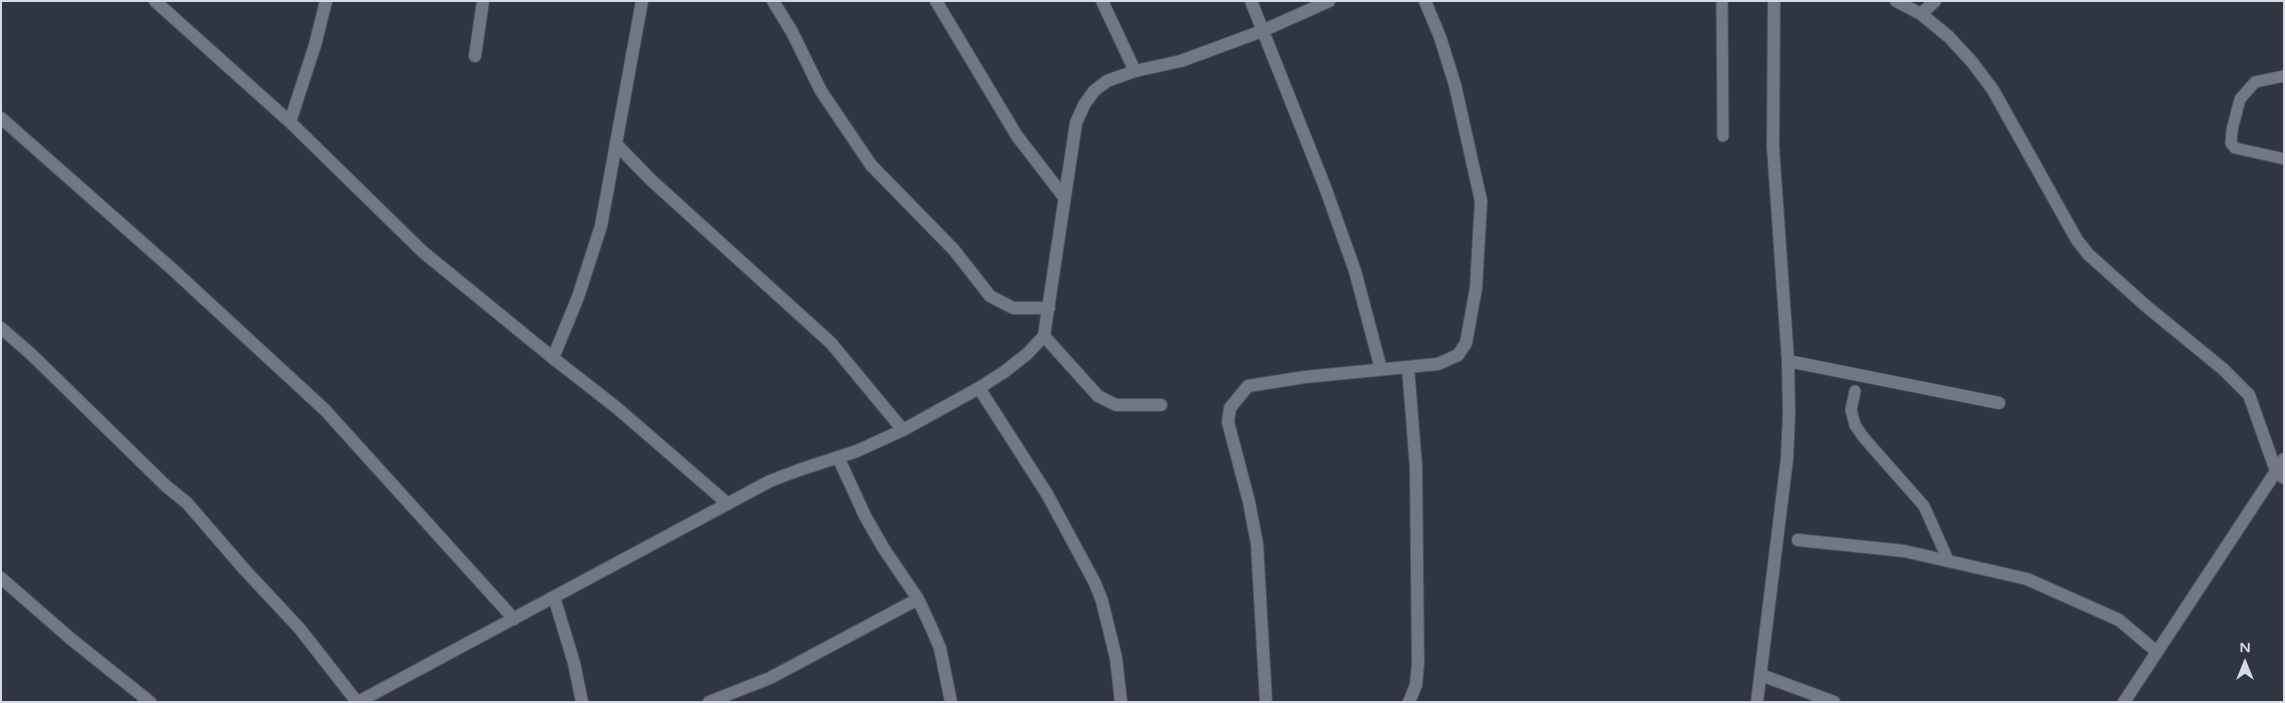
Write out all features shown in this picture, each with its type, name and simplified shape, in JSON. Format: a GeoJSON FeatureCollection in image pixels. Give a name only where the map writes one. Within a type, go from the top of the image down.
{"type":"FeatureCollection","features":[{"type":"Feature","properties":{"kind":"street"},"geometry":{"type":"LineString","coordinates":[[155,1],[290,122],[423,252],[553,358],[618,408],[728,504]]}},
{"type":"Feature","properties":{"kind":"street"},"geometry":{"type":"LineString","coordinates":[[290,122],[315,45],[326,1]]}},
{"type":"Feature","properties":{"kind":"street"},"geometry":{"type":"LineString","coordinates":[[475,56],[483,1]]}},
{"type":"Feature","properties":{"kind":"street"},"geometry":{"type":"LineString","coordinates":[[553,358],[590,262],[600,226],[642,1]]}},
{"type":"Feature","properties":{"kind":"street"},"geometry":{"type":"LineString","coordinates":[[773,1],[792,32],[821,91],[871,164],[954,250],[990,296],[1013,308],[1049,308]]}},
{"type":"Feature","properties":{"kind":"street"},"geometry":{"type":"LineString","coordinates":[[936,1],[1017,136],[1064,197]]}},
{"type":"Feature","properties":{"kind":"street"},"geometry":{"type":"LineString","coordinates":[[1102,1],[1135,71]]}},
{"type":"Feature","properties":{"kind":"street"},"geometry":{"type":"LineString","coordinates":[[1251,1],[1325,187],[1355,271],[1381,369]]}},
{"type":"Feature","properties":{"kind":"street"},"geometry":{"type":"LineString","coordinates":[[1,328],[31,354],[166,486],[187,504],[300,629],[357,702],[778,478],[838,457],[903,430],[979,388],[1027,354],[1044,336],[1076,123],[1084,105],[1094,91],[1107,81],[1135,71],[1182,61],[1262,31],[1329,1]]}},
{"type":"Feature","properties":{"kind":"street"},"geometry":{"type":"LineString","coordinates":[[1266,702],[1257,544],[1249,502],[1228,422],[1230,408],[1248,386],[1305,377],[1438,364],[1449,361],[1458,355],[1466,342],[1476,288],[1480,201],[1455,85],[1440,37],[1424,1]]}},
{"type":"Feature","properties":{"kind":"street"},"geometry":{"type":"LineString","coordinates":[[1757,702],[1787,459],[1788,361],[1773,148],[1774,1]]}},
{"type":"Feature","properties":{"kind":"street"},"geometry":{"type":"LineString","coordinates":[[1896,1],[1922,14],[1950,37],[1972,62],[1993,90],[2077,240],[2088,254],[2146,306],[2223,369],[2249,395],[2280,474]]}},
{"type":"Feature","properties":{"kind":"street"},"geometry":{"type":"LineString","coordinates":[[1922,14],[1935,1]]}},
{"type":"Feature","properties":{"kind":"street"},"geometry":{"type":"LineString","coordinates":[[1,118],[171,268],[325,410],[514,619]]}},
{"type":"Feature","properties":{"kind":"street"},"geometry":{"type":"LineString","coordinates":[[616,144],[651,180],[831,344],[903,430]]}},
{"type":"Feature","properties":{"kind":"street"},"geometry":{"type":"LineString","coordinates":[[1044,336],[1098,396],[1116,404],[1134,406],[1161,405]]}},
{"type":"Feature","properties":{"kind":"street"},"geometry":{"type":"LineString","coordinates":[[1788,361],[1999,403]]}},
{"type":"Feature","properties":{"kind":"street"},"geometry":{"type":"LineString","coordinates":[[1408,367],[1416,468],[1418,653],[1416,684],[1409,702]]}},
{"type":"Feature","properties":{"kind":"street"},"geometry":{"type":"LineString","coordinates":[[979,388],[1047,494],[1095,583],[1114,651],[1121,702]]}},
{"type":"Feature","properties":{"kind":"street"},"geometry":{"type":"LineString","coordinates":[[838,457],[865,516],[884,549],[918,599],[940,648],[951,702]]}},
{"type":"Feature","properties":{"kind":"street"},"geometry":{"type":"LineString","coordinates":[[2124,702],[2280,474],[2284,459]]}},
{"type":"Feature","properties":{"kind":"street"},"geometry":{"type":"LineString","coordinates":[[1798,540],[1904,551],[2026,579],[2071,597],[2119,620],[2157,652]]}},
{"type":"Feature","properties":{"kind":"street"},"geometry":{"type":"LineString","coordinates":[[1,578],[71,639],[150,702]]}},
{"type":"Feature","properties":{"kind":"street"},"geometry":{"type":"LineString","coordinates":[[554,597],[574,663],[582,702]]}},
{"type":"Feature","properties":{"kind":"street"},"geometry":{"type":"LineString","coordinates":[[709,702],[770,678],[918,599]]}},
{"type":"Feature","properties":{"kind":"street"},"geometry":{"type":"LineString","coordinates":[[1761,675],[1834,702]]}},
{"type":"Feature","properties":{"kind":"lane"},"geometry":{"type":"LineString","coordinates":[[1722,1],[1723,136]]}},
{"type":"Feature","properties":{"kind":"lane"},"geometry":{"type":"LineString","coordinates":[[2284,76],[2255,82],[2240,99],[2230,143],[2235,148],[2284,158]]}},
{"type":"Feature","properties":{"kind":"lane"},"geometry":{"type":"LineString","coordinates":[[1855,391],[1851,410],[1855,425],[1864,438],[1924,506],[1948,560]]}}]}
